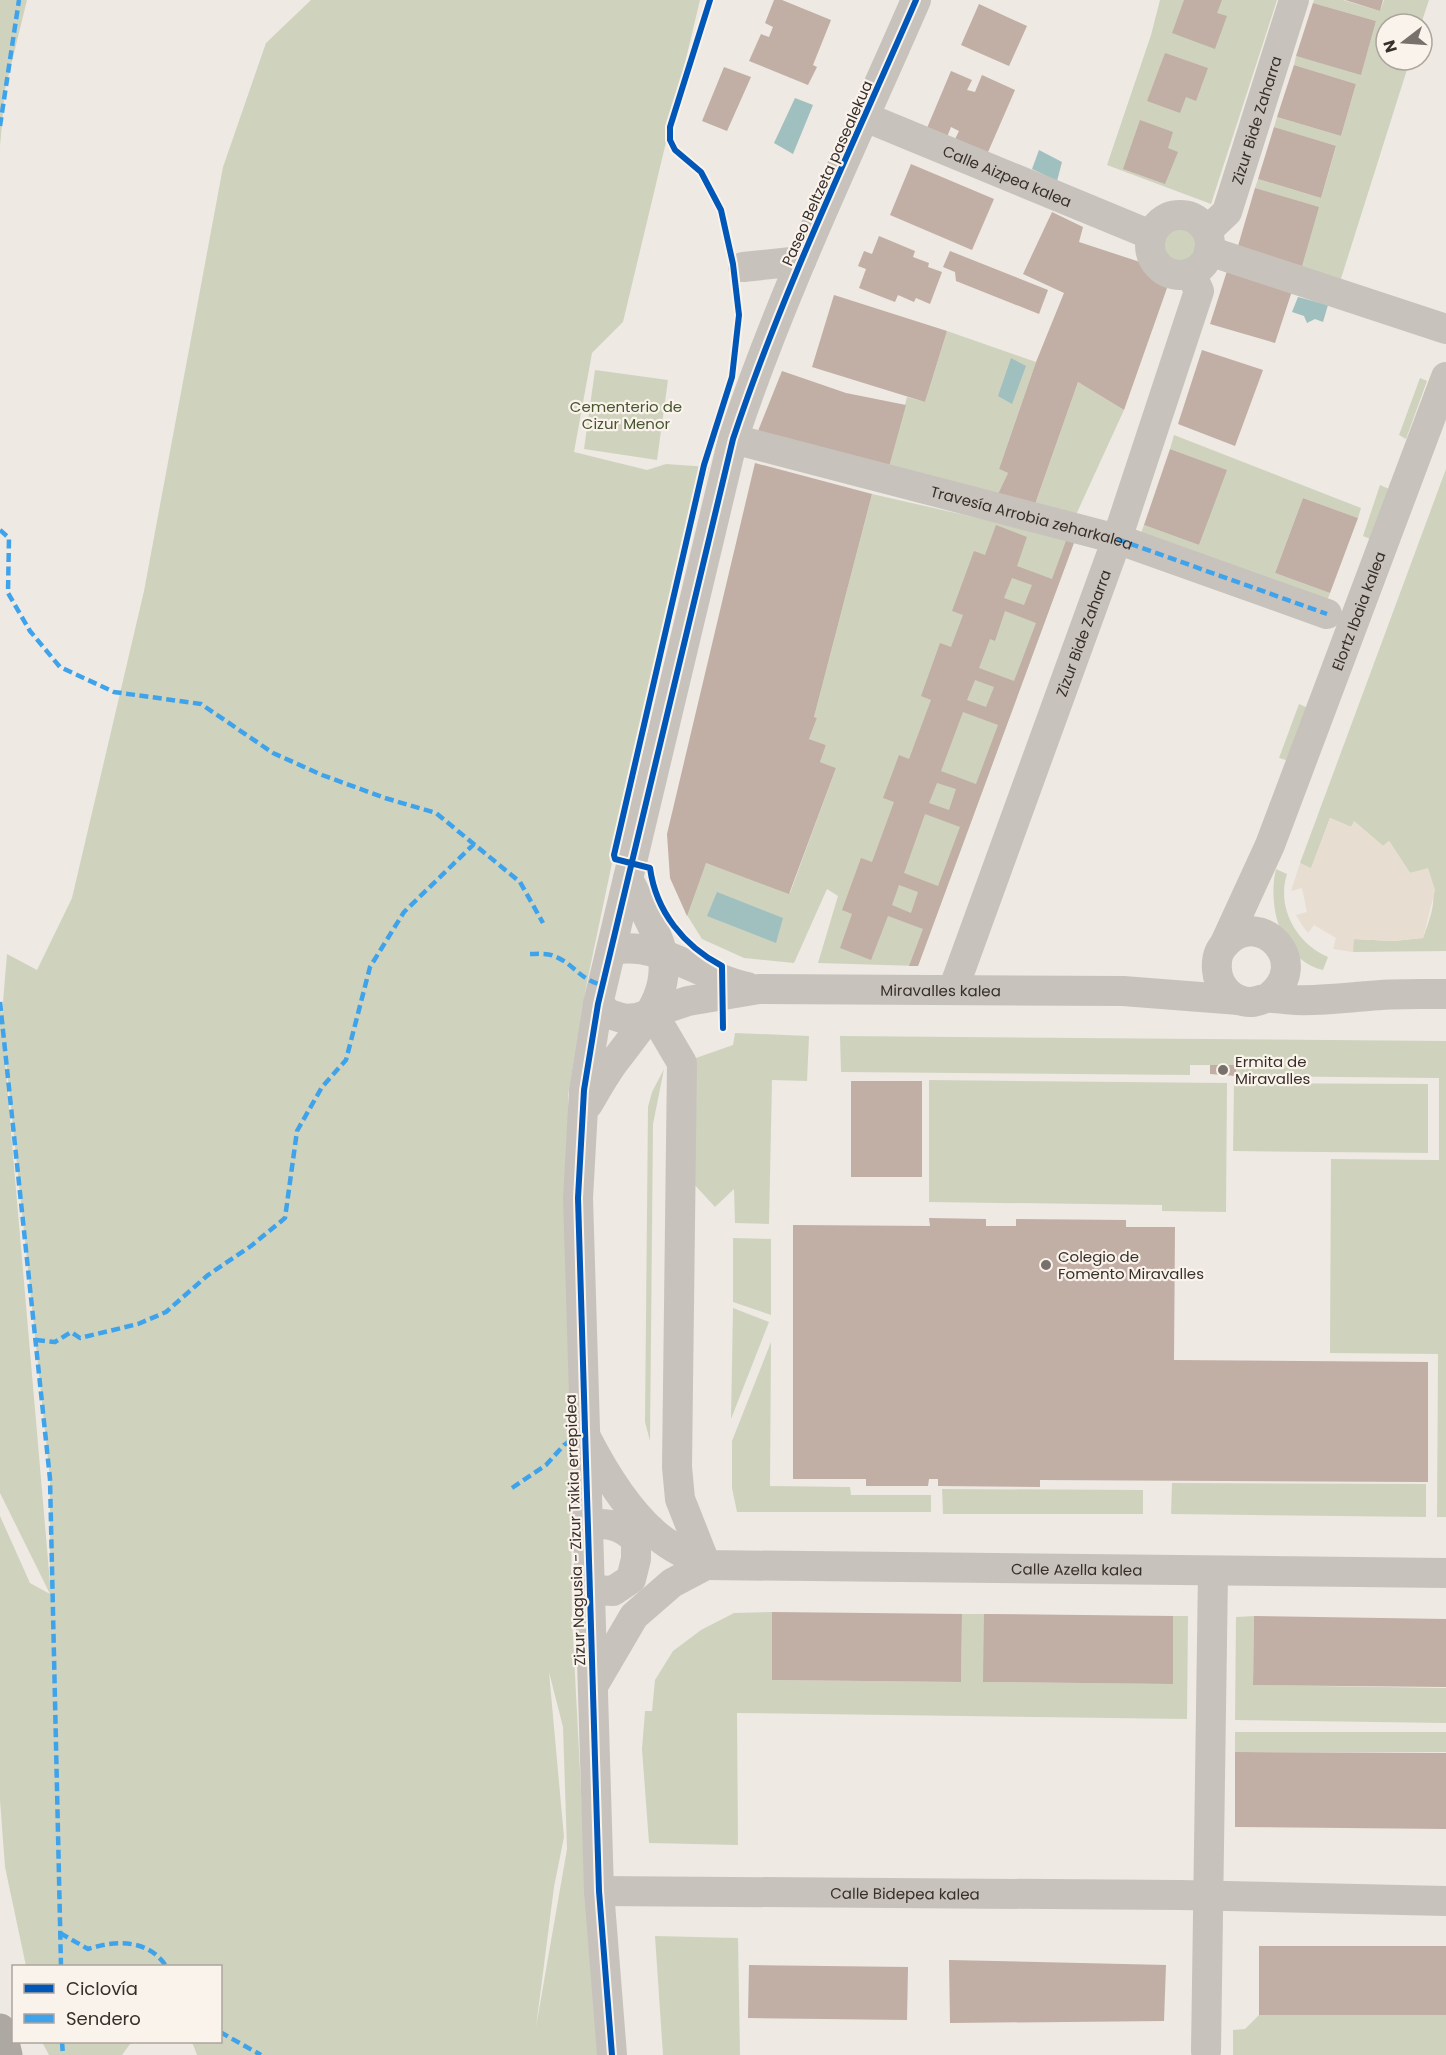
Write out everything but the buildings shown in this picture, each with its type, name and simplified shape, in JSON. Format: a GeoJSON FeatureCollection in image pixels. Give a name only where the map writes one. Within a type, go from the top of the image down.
{"type":"FeatureCollection","features":[{"type":"Feature","properties":{"kind":"highway"},"geometry":{"type":"LineString","coordinates":[[0,2030],[6,2055]]}},
{"type":"Feature","properties":{"kind":"street","name":"Paseo Beltzeta pasealekua"},"geometry":{"type":"LineString","coordinates":[[612,950],[733,439],[752,384],[801,261],[916,0]]}},
{"type":"Feature","properties":{"kind":"street","name":"Zizur Bide Zaharra"},"geometry":{"type":"LineString","coordinates":[[953,990],[1118,539],[1199,291],[1202,252],[1227,212],[1294,0]]}},
{"type":"Feature","properties":{"kind":"street","name":"Calle Aizpea kalea"},"geometry":{"type":"LineString","coordinates":[[865,117],[1151,235]]}},
{"type":"Feature","properties":{"kind":"street"},"geometry":{"type":"LineString","coordinates":[[1173,215],[1193,217],[1202,252],[1181,276],[1162,270],[1151,255],[1151,235],[1156,226],[1173,215]]}},
{"type":"Feature","properties":{"kind":"street"},"geometry":{"type":"LineString","coordinates":[[1202,252],[1446,329]]}},
{"type":"Feature","properties":{"kind":"street"},"geometry":{"type":"LineString","coordinates":[[743,267],[801,261]]}},
{"type":"Feature","properties":{"kind":"street","name":"Elortz Ibaia kalea"},"geometry":{"type":"LineString","coordinates":[[1221,950],[1270,845],[1446,377]]}},
{"type":"Feature","properties":{"kind":"street","name":"Travesía Arrobia zeharkalea"},"geometry":{"type":"LineString","coordinates":[[733,439],[1118,539],[1327,614]]}},
{"type":"Feature","properties":{"kind":"street","name":"Elortz Ibaia kalea"},"geometry":{"type":"LineString","coordinates":[[1270,845],[1263,900],[1266,916],[1281,950]]}},
{"type":"Feature","properties":{"kind":"street"},"geometry":{"type":"LineString","coordinates":[[583,1112],[617,1058],[652,1012],[662,992],[662,954],[658,940],[628,879]]}},
{"type":"Feature","properties":{"kind":"street"},"geometry":{"type":"LineString","coordinates":[[1369,996],[1310,980],[1281,950],[1256,932],[1245,932],[1234,936],[1221,950],[1217,976],[1222,987],[1239,1000],[1249,1002],[1269,997],[1319,1000],[1446,994]]}},
{"type":"Feature","properties":{"kind":"street","name":"Miravalles kalea"},"geometry":{"type":"LineString","coordinates":[[612,950],[629,946],[662,954],[710,977],[759,989]]}},
{"type":"Feature","properties":{"kind":"street"},"geometry":{"type":"LineString","coordinates":[[598,1004],[612,950]]}},
{"type":"Feature","properties":{"kind":"street","name":"Miravalles kalea"},"geometry":{"type":"LineString","coordinates":[[1123,992],[1192,976],[1221,950]]}},
{"type":"Feature","properties":{"kind":"street"},"geometry":{"type":"LineString","coordinates":[[1269,997],[1284,981],[1281,950]]}},
{"type":"Feature","properties":{"kind":"street","name":"Miravalles kalea"},"geometry":{"type":"LineString","coordinates":[[598,1004],[609,1014],[626,1018],[688,1001],[759,989],[1123,992],[1239,1000]]}},
{"type":"Feature","properties":{"kind":"street","name":"Zizur Nagusia - Zizur Txikia errepidea"},"geometry":{"type":"LineString","coordinates":[[598,1004],[583,1112],[578,1198],[583,1432],[588,1524],[602,1591],[593,1686],[599,1891],[612,2055]]}},
{"type":"Feature","properties":{"kind":"street"},"geometry":{"type":"LineString","coordinates":[[652,1012],[682,1062],[677,1467],[680,1499],[706,1565]]}},
{"type":"Feature","properties":{"kind":"street","name":"Calle Azella kalea"},"geometry":{"type":"LineString","coordinates":[[583,1432],[618,1491],[654,1534]]}},
{"type":"Feature","properties":{"kind":"street","name":"Calle Azella kalea"},"geometry":{"type":"LineString","coordinates":[[588,1524],[603,1523],[654,1534],[706,1565]]}},
{"type":"Feature","properties":{"kind":"street"},"geometry":{"type":"LineString","coordinates":[[602,1591],[631,1579],[636,1559],[636,1540],[620,1527]]}},
{"type":"Feature","properties":{"kind":"street","name":"Calle Azella kalea"},"geometry":{"type":"LineString","coordinates":[[593,1686],[634,1616],[672,1583],[706,1565],[1213,1573],[1446,1573]]}},
{"type":"Feature","properties":{"kind":"street"},"geometry":{"type":"LineString","coordinates":[[1206,2050],[1213,1573]]}},
{"type":"Feature","properties":{"kind":"street","name":"Calle Azella kalea"},"geometry":{"type":"LineString","coordinates":[[602,1591],[672,1583]]}},
{"type":"Feature","properties":{"kind":"street","name":"Calle Bidepea kalea"},"geometry":{"type":"LineString","coordinates":[[599,1891],[1210,1896],[1446,1901]]}},
{"type":"Feature","properties":{"kind":"green space"},"geometry":{"type":"Polygon","coordinates":[[[0,0],[27,0],[5,90],[0,146],[0,0]]]}},
{"type":"Feature","properties":{"kind":"green space"},"geometry":{"type":"Polygon","coordinates":[[[311,0],[700,0],[623,322],[592,353],[574,452],[647,470],[666,464],[709,467],[628,787],[587,982],[568,1095],[572,1617],[587,1905],[600,2055],[197,2055],[192,2043],[222,2043],[222,1965],[26,1965],[5,1867],[0,1800],[0,1516],[30,1583],[50,1594],[0,1493],[0,1002],[2,1014],[7,954],[37,970],[72,898],[144,591],[223,167],[266,43],[311,0]],[[6,1061],[50,1583],[50,1479],[6,1061]],[[549,1672],[564,1837],[554,1887],[536,2027],[567,1849],[563,1727],[549,1672]]]}},
{"type":"Feature","properties":{"kind":"green space"},"geometry":{"type":"Polygon","coordinates":[[[1160,0],[1277,0],[1211,204],[1107,165],[1151,35],[1160,0]]]}},
{"type":"Feature","properties":{"kind":"green space"},"geometry":{"type":"Polygon","coordinates":[[[1314,0],[1343,0],[1380,11],[1384,0],[1429,0],[1425,12],[1374,12],[1374,20],[1313,3],[1314,0]]]}},
{"type":"Feature","properties":{"kind":"green space"},"geometry":{"type":"Polygon","coordinates":[[[1374,28],[1374,72],[1406,72],[1339,285],[1238,246],[1317,208],[1255,188],[1258,179],[1321,198],[1336,147],[1274,127],[1277,117],[1341,136],[1356,84],[1294,65],[1296,56],[1361,74],[1374,28]]]}},
{"type":"Feature","properties":{"kind":"green space"},"geometry":{"type":"Polygon","coordinates":[[[1179,227],[1191,232],[1196,244],[1191,256],[1179,261],[1167,256],[1162,244],[1167,232],[1179,227]]]}},
{"type":"Feature","properties":{"kind":"green space"},"geometry":{"type":"Polygon","coordinates":[[[947,331],[1036,362],[999,469],[1008,473],[998,494],[889,467],[907,397],[925,402],[947,331]]]}},
{"type":"Feature","properties":{"kind":"green space","name":"Cementerio de Cizur Menor"},"geometry":{"type":"Polygon","coordinates":[[[595,370],[668,380],[657,460],[584,449],[595,370]]]}},
{"type":"Feature","properties":{"kind":"green space"},"geometry":{"type":"Polygon","coordinates":[[[1420,378],[1427,381],[1406,439],[1399,435],[1420,378]]]}},
{"type":"Feature","properties":{"kind":"green space"},"geometry":{"type":"Polygon","coordinates":[[[1078,382],[1124,410],[1075,517],[1034,507],[1078,382]]]}},
{"type":"Feature","properties":{"kind":"green space"},"geometry":{"type":"Polygon","coordinates":[[[1174,435],[1361,508],[1358,518],[1303,498],[1275,573],[1330,593],[1326,603],[1140,535],[1144,525],[1199,545],[1226,470],[1170,449],[1174,435]]]}},
{"type":"Feature","properties":{"kind":"green space"},"geometry":{"type":"Polygon","coordinates":[[[1446,469],[1446,951],[1353,952],[1353,939],[1393,941],[1423,938],[1432,912],[1433,888],[1428,869],[1410,873],[1389,841],[1383,846],[1355,822],[1351,827],[1330,818],[1311,869],[1300,863],[1446,469]]]}},
{"type":"Feature","properties":{"kind":"green space"},"geometry":{"type":"Polygon","coordinates":[[[1380,485],[1389,489],[1370,539],[1363,536],[1380,485]]]}},
{"type":"Feature","properties":{"kind":"green space"},"geometry":{"type":"Polygon","coordinates":[[[872,494],[1075,540],[918,966],[818,963],[838,896],[827,889],[794,963],[744,958],[702,939],[685,912],[706,863],[790,893],[836,768],[820,762],[826,745],[809,739],[817,718],[814,717],[872,494]]]}},
{"type":"Feature","properties":{"kind":"green space"},"geometry":{"type":"Polygon","coordinates":[[[1299,704],[1308,708],[1289,761],[1279,758],[1299,704]]]}},
{"type":"Feature","properties":{"kind":"green space"},"geometry":{"type":"Polygon","coordinates":[[[1276,869],[1287,874],[1284,899],[1292,923],[1307,943],[1328,957],[1323,970],[1297,955],[1280,930],[1274,899],[1276,869]]]}},
{"type":"Feature","properties":{"kind":"green space"},"geometry":{"type":"Polygon","coordinates":[[[735,1033],[809,1036],[807,1081],[772,1080],[769,1224],[735,1223],[734,1189],[715,1207],[692,1182],[693,1059],[733,1045],[735,1033]]]}},
{"type":"Feature","properties":{"kind":"green space"},"geometry":{"type":"Polygon","coordinates":[[[840,1036],[1446,1041],[1446,1517],[1437,1517],[1438,1354],[1330,1353],[1331,1159],[1439,1160],[1439,1078],[1236,1076],[1236,1065],[1190,1065],[1190,1075],[841,1072],[840,1036]]]}},
{"type":"Feature","properties":{"kind":"green space"},"geometry":{"type":"Polygon","coordinates":[[[664,1069],[653,1124],[650,1441],[645,1422],[648,1107],[652,1092],[664,1069]]]}},
{"type":"Feature","properties":{"kind":"green space"},"geometry":{"type":"Polygon","coordinates":[[[929,1080],[1227,1083],[1226,1212],[1162,1211],[1162,1205],[929,1202],[929,1080]]]}},
{"type":"Feature","properties":{"kind":"green space"},"geometry":{"type":"Polygon","coordinates":[[[1234,1083],[1428,1084],[1428,1153],[1233,1151],[1234,1083]]]}},
{"type":"Feature","properties":{"kind":"green space"},"geometry":{"type":"Polygon","coordinates":[[[733,1238],[771,1239],[771,1315],[733,1302],[733,1238]]]}},
{"type":"Feature","properties":{"kind":"green space"},"geometry":{"type":"Polygon","coordinates":[[[733,1308],[769,1322],[731,1419],[733,1308]]]}},
{"type":"Feature","properties":{"kind":"green space"},"geometry":{"type":"Polygon","coordinates":[[[771,1342],[770,1486],[850,1487],[851,1495],[931,1495],[931,1512],[737,1512],[732,1488],[732,1441],[771,1342]]]}},
{"type":"Feature","properties":{"kind":"green space"},"geometry":{"type":"Polygon","coordinates":[[[1172,1483],[1426,1484],[1426,1517],[1171,1514],[1172,1483]]]}},
{"type":"Feature","properties":{"kind":"green space"},"geometry":{"type":"Polygon","coordinates":[[[942,1489],[1143,1490],[1143,1514],[943,1514],[942,1489]]]}},
{"type":"Feature","properties":{"kind":"green space"},"geometry":{"type":"Polygon","coordinates":[[[772,1612],[772,1680],[961,1682],[962,1614],[984,1614],[984,1682],[1173,1684],[1173,1616],[1188,1616],[1187,1719],[737,1713],[738,1845],[649,1843],[642,1749],[645,1711],[652,1711],[655,1680],[673,1651],[701,1630],[734,1613],[772,1612]]]}},
{"type":"Feature","properties":{"kind":"green space"},"geometry":{"type":"Polygon","coordinates":[[[1254,1616],[1253,1685],[1446,1688],[1446,1723],[1235,1720],[1236,1617],[1254,1616]]]}},
{"type":"Feature","properties":{"kind":"green space"},"geometry":{"type":"Polygon","coordinates":[[[1235,1732],[1446,1732],[1446,1752],[1235,1752],[1235,1732]]]}},
{"type":"Feature","properties":{"kind":"green space"},"geometry":{"type":"Polygon","coordinates":[[[655,1936],[738,1938],[740,2055],[663,2055],[655,1936]]]}},
{"type":"Feature","properties":{"kind":"green space"},"geometry":{"type":"Polygon","coordinates":[[[1259,2015],[1446,2015],[1446,2055],[1233,2055],[1233,2030],[1245,2029],[1259,2015]]]}},
{"type":"Feature","properties":{"kind":"green space"},"geometry":{"type":"Polygon","coordinates":[[[43,2043],[134,2043],[130,2044],[122,2055],[49,2055],[43,2043]]]}},
{"type":"Feature","properties":{"kind":"shaded area"},"geometry":{"type":"Polygon","coordinates":[[[1330,818],[1351,827],[1354,821],[1383,846],[1389,841],[1410,873],[1428,868],[1435,890],[1423,938],[1393,941],[1354,939],[1353,952],[1333,949],[1336,938],[1314,925],[1308,933],[1296,915],[1307,912],[1302,888],[1291,891],[1300,863],[1311,868],[1330,818]]]}},
{"type":"Feature","properties":{"kind":"water"},"geometry":{"type":"Polygon","coordinates":[[[795,98],[813,105],[793,154],[774,143],[795,98]]]}},
{"type":"Feature","properties":{"kind":"water"},"geometry":{"type":"Polygon","coordinates":[[[1039,150],[1062,162],[1057,181],[1032,169],[1039,150]]]}},
{"type":"Feature","properties":{"kind":"water"},"geometry":{"type":"Polygon","coordinates":[[[1298,297],[1328,305],[1323,322],[1315,319],[1307,323],[1304,316],[1292,312],[1298,297]]]}},
{"type":"Feature","properties":{"kind":"water"},"geometry":{"type":"Polygon","coordinates":[[[1011,358],[1026,366],[1012,404],[998,396],[1011,358]]]}},
{"type":"Feature","properties":{"kind":"water"},"geometry":{"type":"Polygon","coordinates":[[[717,892],[783,918],[776,943],[707,916],[717,892]]]}},
{"type":"Feature","properties":{"kind":"marked path"},"geometry":{"type":"LineString","coordinates":[[0,126],[19,0]]}},
{"type":"Feature","properties":{"kind":"marked path"},"geometry":{"type":"LineString","coordinates":[[0,530],[9,538],[8,593],[30,631],[60,667],[114,692],[201,704],[273,753],[322,775],[385,798],[436,813],[520,882],[543,923]]}},
{"type":"Feature","properties":{"kind":"marked path"},"geometry":{"type":"LineString","coordinates":[[1117,539],[1327,614]]}},
{"type":"Feature","properties":{"kind":"marked path"},"geometry":{"type":"LineString","coordinates":[[36,1340],[55,1342],[71,1332],[80,1338],[138,1324],[166,1312],[208,1275],[251,1246],[285,1218],[297,1131],[322,1087],[346,1060],[370,967],[404,912],[474,844]]}},
{"type":"Feature","properties":{"kind":"marked path"},"geometry":{"type":"LineString","coordinates":[[530,954],[554,956],[588,980],[603,985]]}},
{"type":"Feature","properties":{"kind":"marked path"},"geometry":{"type":"LineString","coordinates":[[0,1002],[50,1479],[61,1965]]}},
{"type":"Feature","properties":{"kind":"marked path"},"geometry":{"type":"LineString","coordinates":[[512,1488],[546,1465],[564,1445],[583,1432]]}},
{"type":"Feature","properties":{"kind":"marked path"},"geometry":{"type":"LineString","coordinates":[[60,1933],[88,1949],[120,1943],[141,1946],[159,1957],[165,1965]]}},
{"type":"Feature","properties":{"kind":"marked path"},"geometry":{"type":"LineString","coordinates":[[222,2033],[261,2055]]}},
{"type":"Feature","properties":{"kind":"marked path"},"geometry":{"type":"LineString","coordinates":[[62,2043],[63,2055]]}},
{"type":"Feature","properties":{"kind":"cycle path"},"geometry":{"type":"LineString","coordinates":[[710,0],[670,127],[670,140],[675,150],[701,172],[721,210],[733,264],[739,315],[732,377],[704,465],[614,855],[615,859],[650,868],[658,899],[674,926],[684,938],[708,958],[722,966],[723,1028]]}},
{"type":"Feature","properties":{"kind":"cycle path"},"geometry":{"type":"LineString","coordinates":[[612,2055],[599,1891],[578,1198],[584,1090],[598,1004],[733,439],[796,272],[916,0]]}},
{"type":"Feature","properties":{"kind":"place","name":"Ermita de Miravalles"},"geometry":{"type":"Point","coordinates":[1223,1070]}},
{"type":"Feature","properties":{"kind":"place","name":"Colegio de Fomento Miravalles"},"geometry":{"type":"Point","coordinates":[1046,1265]}}]}
